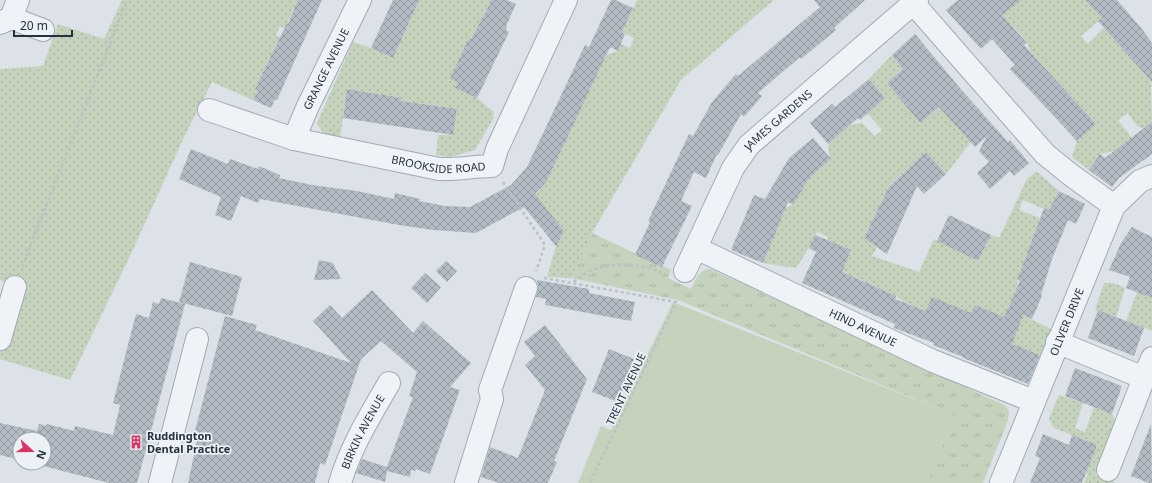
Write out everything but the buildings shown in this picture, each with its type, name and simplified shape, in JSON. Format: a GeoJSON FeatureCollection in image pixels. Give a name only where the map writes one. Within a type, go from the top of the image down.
{"type":"FeatureCollection","features":[{"type":"Feature","properties":{"kind":"street","name":"GRANGE AVENUE"},"geometry":{"type":"LineString","coordinates":[[294,139],[308,106],[360,0]]}},
{"type":"Feature","properties":{"kind":"street","name":"BROOKSIDE ROAD"},"geometry":{"type":"LineString","coordinates":[[209,110],[294,139],[439,169],[458,170],[474,166],[492,166],[497,149],[566,0]]}},
{"type":"Feature","properties":{"kind":"street","name":"JAMES GARDENS"},"geometry":{"type":"LineString","coordinates":[[685,271],[733,168],[749,145],[915,1],[1045,154],[1070,175],[1114,206]]}},
{"type":"Feature","properties":{"kind":"street"},"geometry":{"type":"LineString","coordinates":[[10,14],[43,30]]}},
{"type":"Feature","properties":{"kind":"street","name":"OLIVER DRIVE"},"geometry":{"type":"LineString","coordinates":[[1001,483],[1057,342],[1114,206],[1140,182],[1152,176]]}},
{"type":"Feature","properties":{"kind":"street","name":"HIND AVENUE"},"geometry":{"type":"LineString","coordinates":[[696,248],[933,361],[1033,401]]}},
{"type":"Feature","properties":{"kind":"street"},"geometry":{"type":"LineString","coordinates":[[466,483],[492,399],[490,390],[533,280]]}},
{"type":"Feature","properties":{"kind":"street"},"geometry":{"type":"LineString","coordinates":[[0,339],[15,287]]}},
{"type":"Feature","properties":{"kind":"street"},"geometry":{"type":"LineString","coordinates":[[160,483],[197,339]]}},
{"type":"Feature","properties":{"kind":"street"},"geometry":{"type":"LineString","coordinates":[[1057,342],[1144,378]]}},
{"type":"Feature","properties":{"kind":"street"},"geometry":{"type":"LineString","coordinates":[[1108,470],[1152,358]]}},
{"type":"Feature","properties":{"kind":"street","name":"BIRKIN AVENUE"},"geometry":{"type":"LineString","coordinates":[[340,483],[343,471],[371,413],[389,383]]}},
{"type":"Feature","properties":{"kind":"path"},"geometry":{"type":"LineString","coordinates":[[15,287],[127,0]]}},
{"type":"Feature","properties":{"kind":"path"},"geometry":{"type":"LineString","coordinates":[[492,166],[545,245],[533,280],[574,282],[579,277],[601,266],[650,268],[680,281],[685,271]]}},
{"type":"Feature","properties":{"kind":"path","name":"TRENT AVENUE"},"geometry":{"type":"LineString","coordinates":[[574,282],[676,302],[590,483]]}},
{"type":"Feature","properties":{"kind":"green space"},"geometry":{"type":"Polygon","coordinates":[[[122,0],[298,0],[285,28],[280,26],[276,35],[280,37],[255,89],[258,91],[253,100],[212,82],[185,135],[130,256],[70,380],[0,359],[0,316],[7,283],[0,280],[0,69],[43,66],[58,24],[104,39],[122,0]]]}},
{"type":"Feature","properties":{"kind":"green space"},"geometry":{"type":"Polygon","coordinates":[[[419,0],[492,0],[472,37],[469,38],[451,79],[458,82],[455,88],[477,98],[494,112],[493,119],[475,150],[450,157],[436,155],[438,135],[453,135],[457,109],[402,101],[401,98],[347,89],[340,138],[332,137],[326,134],[317,123],[353,42],[393,58],[419,0]]]}},
{"type":"Feature","properties":{"kind":"green space"},"geometry":{"type":"Polygon","coordinates":[[[637,0],[774,0],[681,80],[592,233],[571,278],[547,277],[556,246],[526,207],[544,184],[606,55],[618,51],[621,44],[630,48],[634,38],[622,32],[637,0]]]}},
{"type":"Feature","properties":{"kind":"green space"},"geometry":{"type":"Polygon","coordinates":[[[1021,0],[1085,0],[1102,18],[1081,36],[1088,44],[1105,27],[1124,50],[1152,62],[1152,122],[1144,129],[1137,126],[1128,113],[1118,120],[1132,138],[1115,151],[1100,154],[1089,170],[1072,157],[1077,141],[1096,124],[1030,51],[1027,42],[1011,24],[1004,27],[989,11],[1021,0]]]}},
{"type":"Feature","properties":{"kind":"green space"},"geometry":{"type":"Polygon","coordinates":[[[892,55],[903,68],[887,83],[920,123],[936,110],[938,105],[971,142],[946,174],[926,152],[890,185],[864,238],[877,247],[872,256],[919,272],[934,239],[978,261],[991,235],[999,238],[1027,179],[1036,171],[1059,191],[1049,211],[1023,200],[1019,210],[1040,218],[1017,280],[1018,285],[1008,308],[1051,329],[1042,356],[1025,349],[1010,357],[1012,343],[1019,324],[1006,319],[978,329],[985,309],[975,305],[967,324],[925,314],[926,311],[840,271],[850,250],[840,245],[821,254],[828,237],[817,232],[796,268],[763,263],[785,208],[793,205],[810,177],[830,160],[828,144],[850,125],[862,123],[875,136],[882,130],[870,116],[866,114],[885,98],[869,79],[892,55]]]}},
{"type":"Feature","properties":{"kind":"green space"},"geometry":{"type":"Polygon","coordinates":[[[592,233],[671,270],[668,278],[691,289],[700,273],[710,269],[1006,406],[1009,412],[1008,420],[983,483],[926,483],[956,416],[678,300],[571,278],[592,233]]]}},
{"type":"Feature","properties":{"kind":"green space"},"geometry":{"type":"Polygon","coordinates":[[[1104,283],[1114,283],[1125,288],[1116,317],[1095,310],[1104,283]]]}},
{"type":"Feature","properties":{"kind":"green space"},"geometry":{"type":"Polygon","coordinates":[[[1137,292],[1152,298],[1152,331],[1126,321],[1137,292]]]}},
{"type":"Feature","properties":{"kind":"green space"},"geometry":{"type":"Polygon","coordinates":[[[673,302],[956,416],[926,483],[578,483],[601,426],[611,430],[673,302]]]}},
{"type":"Feature","properties":{"kind":"green space"},"geometry":{"type":"Polygon","coordinates":[[[1059,395],[1083,403],[1075,428],[1085,432],[1094,407],[1112,414],[1116,423],[1095,475],[1116,483],[1084,483],[1088,474],[1058,465],[1066,444],[1093,455],[1097,445],[1054,428],[1049,419],[1059,395]]]}},
{"type":"Feature","properties":{"kind":"place","name":"Ruddington Dental Practice"},"geometry":{"type":"Point","coordinates":[136,442]}}]}
